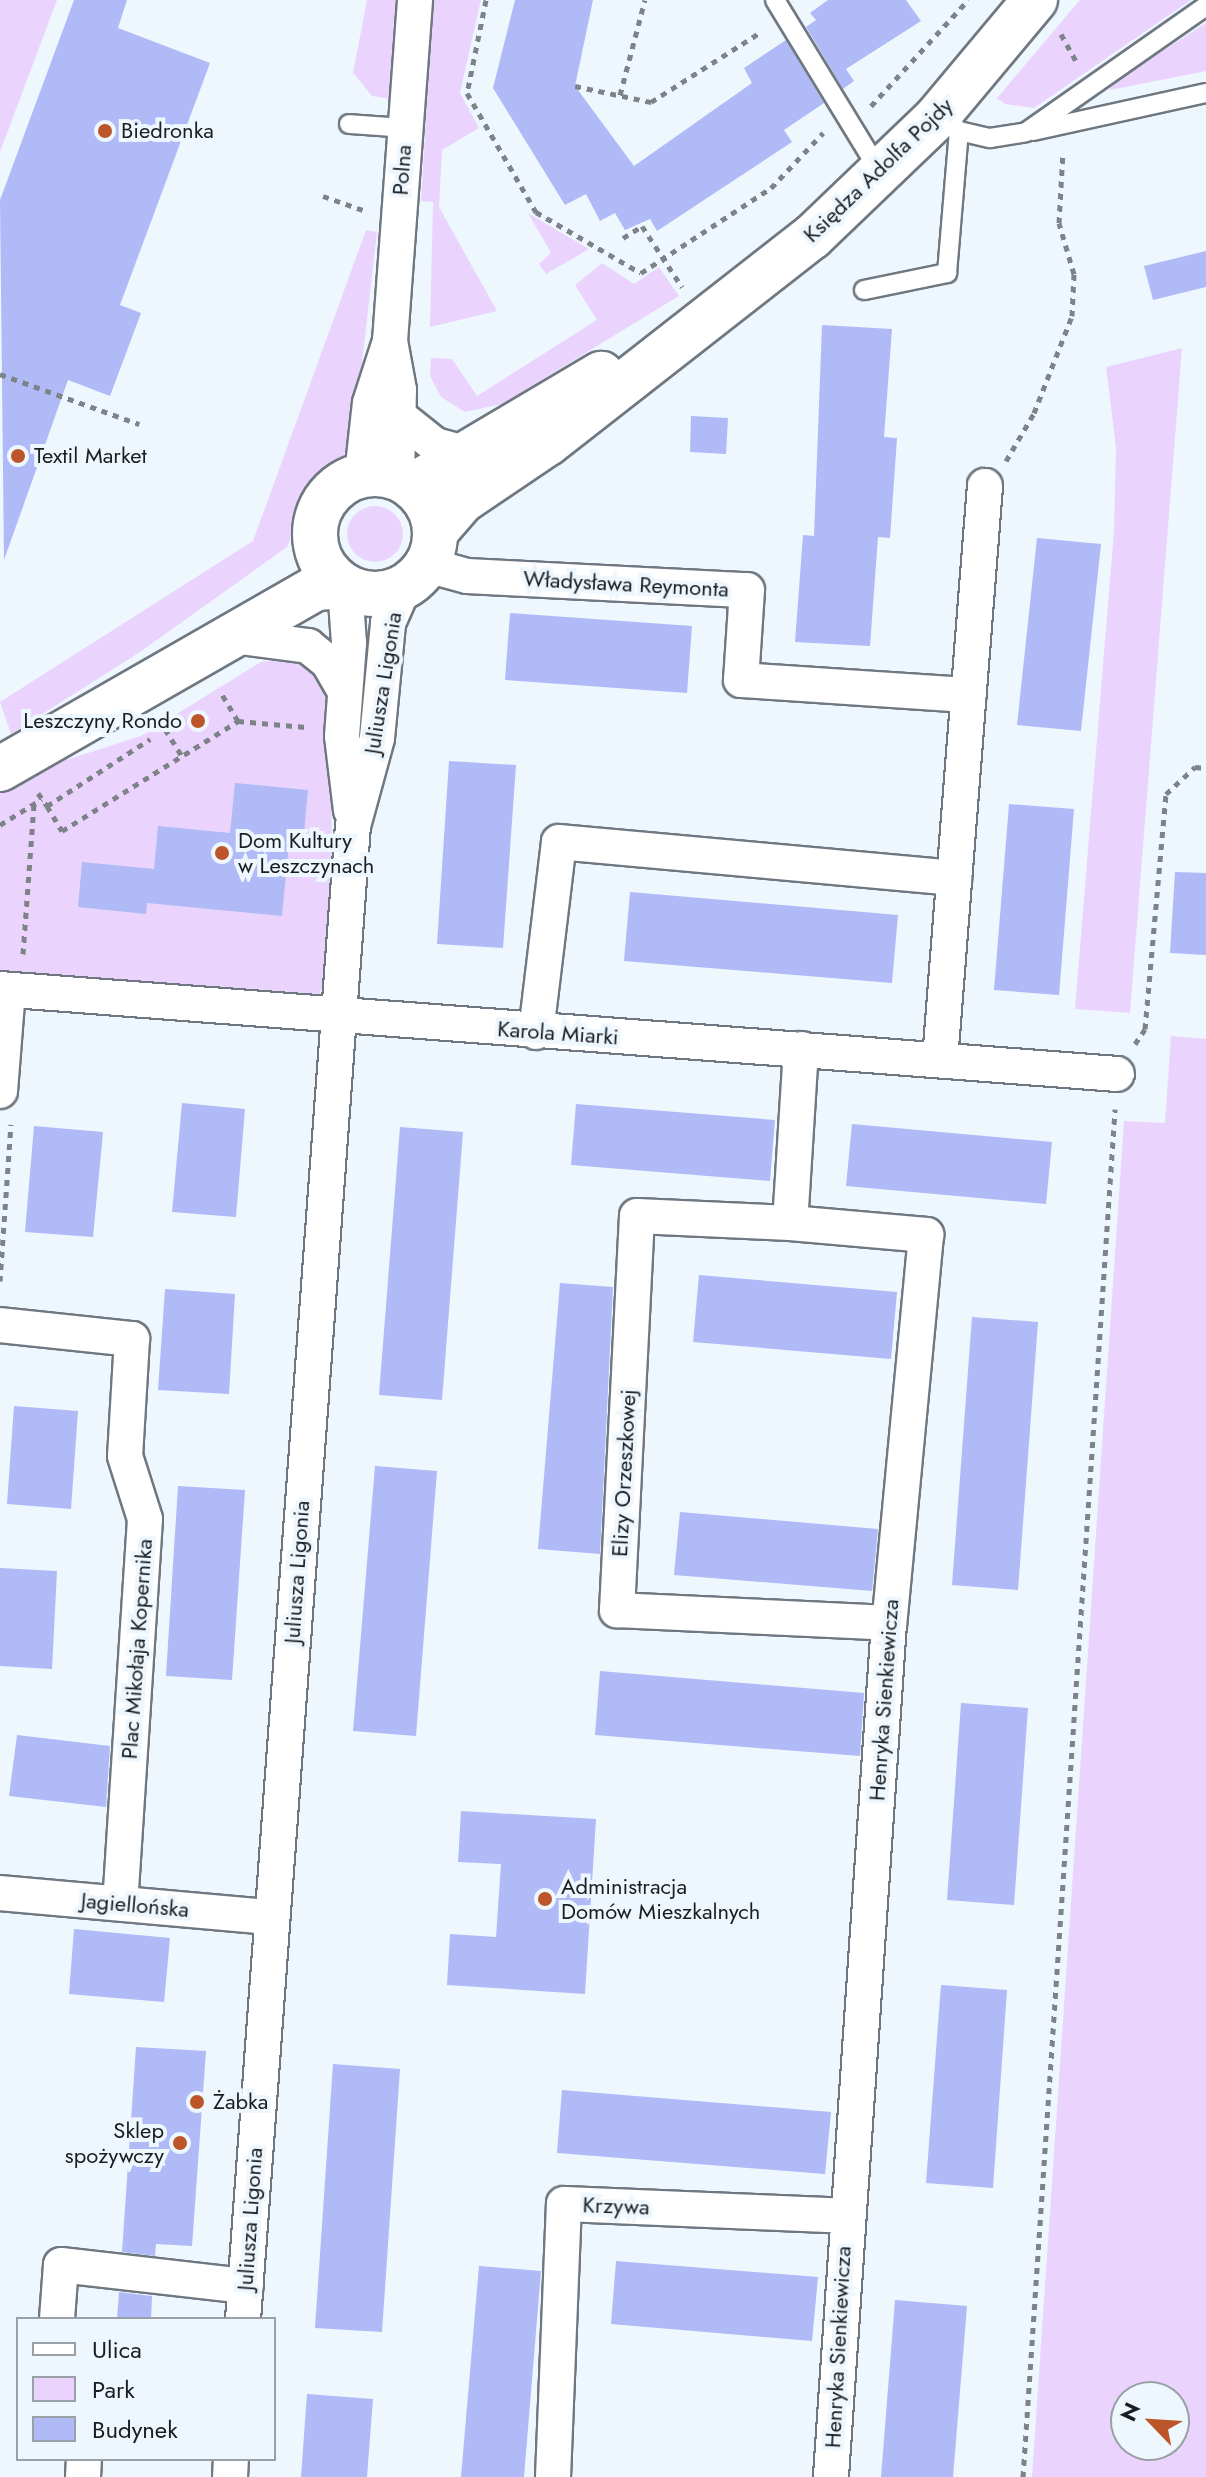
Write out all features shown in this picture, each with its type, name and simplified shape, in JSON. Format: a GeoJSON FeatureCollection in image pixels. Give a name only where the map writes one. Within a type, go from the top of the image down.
{"type":"FeatureCollection","features":[{"type":"Feature","properties":{"kind":"street","name":"Polna"},"geometry":{"type":"LineString","coordinates":[[390,479],[400,417],[390,341],[415,0]]}},
{"type":"Feature","properties":{"kind":"street","name":"Księdza Adolfa Pojdy"},"geometry":{"type":"LineString","coordinates":[[422,561],[462,501],[548,443],[701,319],[812,237],[882,174],[948,124],[1045,11]]}},
{"type":"Feature","properties":{"kind":"street","name":"Księdza Adolfa Pojdy"},"geometry":{"type":"LineString","coordinates":[[390,479],[468,454],[701,319]]}},
{"type":"Feature","properties":{"kind":"street","name":"Polna"},"geometry":{"type":"LineString","coordinates":[[390,341],[370,403],[390,479]]}},
{"type":"Feature","properties":{"kind":"street"},"geometry":{"type":"LineString","coordinates":[[400,417],[435,445],[468,454]]}},
{"type":"Feature","properties":{"kind":"street"},"geometry":{"type":"LineString","coordinates":[[18,779],[292,567],[315,536],[332,492],[390,479],[422,561],[374,593],[345,586],[316,588],[240,637],[160,672]]}},
{"type":"Feature","properties":{"kind":"street"},"geometry":{"type":"LineString","coordinates":[[940,1060],[985,486]]}},
{"type":"Feature","properties":{"kind":"street"},"geometry":{"type":"LineString","coordinates":[[315,536],[324,566],[345,586]]}},
{"type":"Feature","properties":{"kind":"street","name":"Władysława Reymonta"},"geometry":{"type":"LineString","coordinates":[[422,561],[477,577],[747,590],[741,680],[969,695]]}},
{"type":"Feature","properties":{"kind":"street","name":"Juliusza Ligonia"},"geometry":{"type":"LineString","coordinates":[[245,2302],[270,1917],[353,826],[377,738],[388,623],[422,561]]}},
{"type":"Feature","properties":{"kind":"street","name":"Juliusza Ligonia"},"geometry":{"type":"LineString","coordinates":[[345,586],[342,736],[353,826]]}},
{"type":"Feature","properties":{"kind":"street"},"geometry":{"type":"LineString","coordinates":[[240,637],[308,646],[328,662],[345,692]]}},
{"type":"Feature","properties":{"kind":"street"},"geometry":{"type":"LineString","coordinates":[[536,1032],[559,842],[954,878]]}},
{"type":"Feature","properties":{"kind":"street"},"geometry":{"type":"LineString","coordinates":[[0,1091],[4,990]]}},
{"type":"Feature","properties":{"kind":"street","name":"Karola Miarki"},"geometry":{"type":"LineString","coordinates":[[4,990],[339,1019],[801,1049],[1117,1074]]}},
{"type":"Feature","properties":{"kind":"street"},"geometry":{"type":"LineString","coordinates":[[790,1223],[801,1049]]}},
{"type":"Feature","properties":{"kind":"street","name":"Elizy Orzeszkowej"},"geometry":{"type":"LineString","coordinates":[[790,1223],[637,1216],[617,1610],[889,1623]]}},
{"type":"Feature","properties":{"kind":"street","name":"Henryka Sienkiewicza"},"geometry":{"type":"LineString","coordinates":[[790,1223],[926,1235],[889,1623],[846,2216],[831,2477]]}},
{"type":"Feature","properties":{"kind":"street","name":"Plac Mikołaja Kopernika"},"geometry":{"type":"LineString","coordinates":[[0,1325],[132,1339],[125,1456],[145,1519],[120,1903]]}},
{"type":"Feature","properties":{"kind":"street","name":"Jagiellońska"},"geometry":{"type":"LineString","coordinates":[[0,1893],[270,1917]]}},
{"type":"Feature","properties":{"kind":"street","name":"Krzywa"},"geometry":{"type":"LineString","coordinates":[[553,2477],[564,2204],[846,2216]]}},
{"type":"Feature","properties":{"kind":"street"},"geometry":{"type":"LineString","coordinates":[[57,2317],[61,2265],[245,2302]]}},
{"type":"Feature","properties":{"kind":"lane"},"geometry":{"type":"LineString","coordinates":[[775,0],[882,174]]}},
{"type":"Feature","properties":{"kind":"lane"},"geometry":{"type":"LineString","coordinates":[[1026,132],[1206,6]]}},
{"type":"Feature","properties":{"kind":"lane"},"geometry":{"type":"LineString","coordinates":[[864,290],[947,273],[948,124],[990,138],[1206,93]]}},
{"type":"Feature","properties":{"kind":"lane"},"geometry":{"type":"LineString","coordinates":[[349,124],[405,128]]}},
{"type":"Feature","properties":{"kind":"path"},"geometry":{"type":"LineString","coordinates":[[486,0],[467,93],[536,212],[641,273],[771,188],[848,119],[968,0]]}},
{"type":"Feature","properties":{"kind":"path"},"geometry":{"type":"LineString","coordinates":[[620,95],[645,0]]}},
{"type":"Feature","properties":{"kind":"path"},"geometry":{"type":"LineString","coordinates":[[1045,11],[1092,84]]}},
{"type":"Feature","properties":{"kind":"path"},"geometry":{"type":"LineString","coordinates":[[575,86],[651,102],[786,17]]}},
{"type":"Feature","properties":{"kind":"path"},"geometry":{"type":"LineString","coordinates":[[985,486],[1034,413],[1072,316],[1074,274],[1059,223],[1064,147]]}},
{"type":"Feature","properties":{"kind":"path"},"geometry":{"type":"LineString","coordinates":[[323,196],[348,205]]}},
{"type":"Feature","properties":{"kind":"path"},"geometry":{"type":"LineString","coordinates":[[623,238],[642,226],[672,272]]}},
{"type":"Feature","properties":{"kind":"path"},"geometry":{"type":"LineString","coordinates":[[0,374],[139,424]]}},
{"type":"Feature","properties":{"kind":"path"},"geometry":{"type":"LineString","coordinates":[[221,693],[238,721]]}},
{"type":"Feature","properties":{"kind":"path"},"geometry":{"type":"LineString","coordinates":[[18,779],[42,799],[62,831],[238,721],[310,727]]}},
{"type":"Feature","properties":{"kind":"path"},"geometry":{"type":"LineString","coordinates":[[165,729],[182,756]]}},
{"type":"Feature","properties":{"kind":"path"},"geometry":{"type":"LineString","coordinates":[[47,806],[150,739]]}},
{"type":"Feature","properties":{"kind":"path"},"geometry":{"type":"LineString","coordinates":[[1023,2477],[1117,1074],[1145,1029],[1166,794],[1195,767],[1206,768]]}},
{"type":"Feature","properties":{"kind":"path"},"geometry":{"type":"LineString","coordinates":[[0,825],[42,799]]}},
{"type":"Feature","properties":{"kind":"green space"},"geometry":{"type":"Polygon","coordinates":[[[0,0],[57,0],[0,152],[0,0]]]}},
{"type":"Feature","properties":{"kind":"green space"},"geometry":{"type":"Polygon","coordinates":[[[367,0],[398,0],[391,99],[372,96],[353,73],[367,0]]]}},
{"type":"Feature","properties":{"kind":"green space"},"geometry":{"type":"Polygon","coordinates":[[[433,0],[481,0],[460,93],[479,128],[442,150],[439,207],[497,311],[430,327],[433,202],[421,201],[433,0]]]}},
{"type":"Feature","properties":{"kind":"green space"},"geometry":{"type":"Polygon","coordinates":[[[1080,0],[1191,0],[1034,108],[1005,104],[997,98],[1080,0]]]}},
{"type":"Feature","properties":{"kind":"green space"},"geometry":{"type":"Polygon","coordinates":[[[1206,23],[1206,71],[1110,90],[1111,84],[1206,23]]]}},
{"type":"Feature","properties":{"kind":"green space"},"geometry":{"type":"Polygon","coordinates":[[[528,213],[589,249],[546,274],[539,264],[551,253],[528,213]]]}},
{"type":"Feature","properties":{"kind":"green space"},"geometry":{"type":"Polygon","coordinates":[[[366,230],[377,232],[354,433],[341,461],[311,487],[287,547],[140,652],[11,734],[0,702],[253,541],[366,230]]]}},
{"type":"Feature","properties":{"kind":"green space"},"geometry":{"type":"Polygon","coordinates":[[[602,263],[634,284],[659,267],[679,296],[502,404],[465,412],[441,397],[430,376],[431,358],[452,359],[477,396],[597,320],[575,285],[602,263]]]}},
{"type":"Feature","properties":{"kind":"green space"},"geometry":{"type":"Polygon","coordinates":[[[1182,348],[1130,1013],[1075,1009],[1114,530],[1116,448],[1106,367],[1182,348]]]}},
{"type":"Feature","properties":{"kind":"green space"},"geometry":{"type":"Polygon","coordinates":[[[375,506],[395,514],[403,534],[395,554],[375,562],[355,554],[347,534],[355,514],[375,506]]]}},
{"type":"Feature","properties":{"kind":"green space"},"geometry":{"type":"Polygon","coordinates":[[[300,656],[330,686],[332,863],[323,987],[316,1000],[269,991],[0,974],[0,793],[41,768],[141,736],[261,662],[300,656]]]}},
{"type":"Feature","properties":{"kind":"green space"},"geometry":{"type":"Polygon","coordinates":[[[1171,1036],[1206,1039],[1206,2477],[1032,2477],[1124,1121],[1165,1123],[1171,1036]]]}},
{"type":"Feature","properties":{"kind":"building","name":"Biedronka"},"geometry":{"type":"Polygon","coordinates":[[[74,0],[127,0],[118,28],[210,63],[120,305],[141,313],[110,396],[68,380],[4,560],[0,200],[74,0]]]}},
{"type":"Feature","properties":{"kind":"building"},"geometry":{"type":"Polygon","coordinates":[[[515,0],[593,0],[575,86],[634,166],[752,83],[744,68],[786,40],[824,103],[784,130],[792,142],[657,231],[650,219],[625,230],[615,213],[600,221],[586,194],[565,205],[493,88],[515,0]]]}},
{"type":"Feature","properties":{"kind":"building"},"geometry":{"type":"Polygon","coordinates":[[[828,0],[906,0],[921,21],[846,69],[854,81],[843,89],[806,27],[816,20],[810,13],[828,0]]]}},
{"type":"Feature","properties":{"kind":"building"},"geometry":{"type":"Polygon","coordinates":[[[1206,251],[1206,287],[1153,300],[1144,266],[1206,251]]]}},
{"type":"Feature","properties":{"kind":"building"},"geometry":{"type":"Polygon","coordinates":[[[822,325],[892,329],[884,437],[897,438],[890,538],[878,537],[870,646],[795,642],[803,535],[814,536],[822,325]]]}},
{"type":"Feature","properties":{"kind":"building"},"geometry":{"type":"Polygon","coordinates":[[[691,416],[728,418],[726,454],[690,452],[691,416]]]}},
{"type":"Feature","properties":{"kind":"building"},"geometry":{"type":"Polygon","coordinates":[[[1037,538],[1101,544],[1081,731],[1017,725],[1037,538]]]}},
{"type":"Feature","properties":{"kind":"building"},"geometry":{"type":"Polygon","coordinates":[[[510,613],[692,626],[687,693],[505,680],[510,613]]]}},
{"type":"Feature","properties":{"kind":"building"},"geometry":{"type":"Polygon","coordinates":[[[449,761],[516,765],[503,948],[437,944],[449,761]]]}},
{"type":"Feature","properties":{"kind":"building","name":"Dom Kultury w Leszczynach"},"geometry":{"type":"Polygon","coordinates":[[[235,783],[308,790],[303,844],[289,843],[282,916],[147,903],[146,914],[78,907],[82,862],[154,869],[158,826],[230,833],[235,783]]]}},
{"type":"Feature","properties":{"kind":"building"},"geometry":{"type":"Polygon","coordinates":[[[1009,804],[1074,809],[1059,995],[994,990],[1009,804]]]}},
{"type":"Feature","properties":{"kind":"building"},"geometry":{"type":"Polygon","coordinates":[[[1175,872],[1206,873],[1206,955],[1170,953],[1175,872]]]}},
{"type":"Feature","properties":{"kind":"building"},"geometry":{"type":"Polygon","coordinates":[[[630,892],[898,915],[892,983],[624,961],[630,892]]]}},
{"type":"Feature","properties":{"kind":"building"},"geometry":{"type":"Polygon","coordinates":[[[182,1103],[245,1109],[236,1217],[172,1212],[182,1103]]]}},
{"type":"Feature","properties":{"kind":"building"},"geometry":{"type":"Polygon","coordinates":[[[576,1104],[775,1120],[770,1181],[571,1165],[576,1104]]]}},
{"type":"Feature","properties":{"kind":"building"},"geometry":{"type":"Polygon","coordinates":[[[852,1124],[1052,1142],[1046,1204],[846,1186],[852,1124]]]}},
{"type":"Feature","properties":{"kind":"building"},"geometry":{"type":"Polygon","coordinates":[[[34,1126],[103,1132],[93,1237],[25,1232],[34,1126]]]}},
{"type":"Feature","properties":{"kind":"building"},"geometry":{"type":"Polygon","coordinates":[[[400,1127],[463,1132],[442,1400],[379,1395],[400,1127]]]}},
{"type":"Feature","properties":{"kind":"building"},"geometry":{"type":"Polygon","coordinates":[[[699,1275],[897,1292],[891,1359],[693,1342],[699,1275]]]}},
{"type":"Feature","properties":{"kind":"building"},"geometry":{"type":"Polygon","coordinates":[[[560,1283],[613,1287],[600,1554],[538,1549],[560,1283]]]}},
{"type":"Feature","properties":{"kind":"building"},"geometry":{"type":"Polygon","coordinates":[[[165,1289],[235,1294],[229,1394],[158,1390],[165,1289]]]}},
{"type":"Feature","properties":{"kind":"building"},"geometry":{"type":"Polygon","coordinates":[[[972,1317],[1038,1322],[1018,1590],[952,1585],[972,1317]]]}},
{"type":"Feature","properties":{"kind":"building"},"geometry":{"type":"Polygon","coordinates":[[[14,1406],[78,1411],[71,1509],[7,1504],[14,1406]]]}},
{"type":"Feature","properties":{"kind":"building"},"geometry":{"type":"Polygon","coordinates":[[[375,1466],[437,1471],[416,1736],[353,1731],[375,1466]]]}},
{"type":"Feature","properties":{"kind":"building"},"geometry":{"type":"Polygon","coordinates":[[[178,1486],[245,1490],[232,1680],[166,1676],[178,1486]]]}},
{"type":"Feature","properties":{"kind":"building"},"geometry":{"type":"Polygon","coordinates":[[[680,1512],[878,1529],[872,1591],[674,1575],[680,1512]]]}},
{"type":"Feature","properties":{"kind":"building"},"geometry":{"type":"Polygon","coordinates":[[[0,1568],[57,1571],[52,1669],[0,1666],[0,1568]]]}},
{"type":"Feature","properties":{"kind":"building"},"geometry":{"type":"Polygon","coordinates":[[[600,1671],[864,1693],[860,1756],[595,1735],[600,1671]]]}},
{"type":"Feature","properties":{"kind":"building"},"geometry":{"type":"Polygon","coordinates":[[[961,1703],[1028,1708],[1014,1905],[947,1900],[961,1703]]]}},
{"type":"Feature","properties":{"kind":"building"},"geometry":{"type":"Polygon","coordinates":[[[17,1735],[110,1746],[106,1807],[9,1796],[17,1735]]]}},
{"type":"Feature","properties":{"kind":"building","name":"Administracja Domów Mieszkalnych"},"geometry":{"type":"Polygon","coordinates":[[[461,1811],[596,1819],[585,1994],[447,1985],[450,1934],[496,1937],[501,1864],[458,1862],[461,1811]]]}},
{"type":"Feature","properties":{"kind":"building"},"geometry":{"type":"Polygon","coordinates":[[[74,1929],[170,1938],[164,2002],[69,1994],[74,1929]]]}},
{"type":"Feature","properties":{"kind":"building"},"geometry":{"type":"Polygon","coordinates":[[[941,1985],[1007,1990],[993,2188],[926,2183],[941,1985]]]}},
{"type":"Feature","properties":{"kind":"building"},"geometry":{"type":"Polygon","coordinates":[[[136,2047],[206,2051],[192,2246],[156,2244],[155,2256],[122,2252],[136,2047]]]}},
{"type":"Feature","properties":{"kind":"building"},"geometry":{"type":"Polygon","coordinates":[[[333,2064],[400,2069],[382,2332],[315,2328],[333,2064]]]}},
{"type":"Feature","properties":{"kind":"building"},"geometry":{"type":"Polygon","coordinates":[[[562,2090],[831,2112],[825,2174],[557,2153],[562,2090]]]}},
{"type":"Feature","properties":{"kind":"building"},"geometry":{"type":"Polygon","coordinates":[[[616,2261],[818,2277],[812,2341],[611,2324],[616,2261]]]}},
{"type":"Feature","properties":{"kind":"building"},"geometry":{"type":"Polygon","coordinates":[[[479,2266],[541,2271],[524,2477],[461,2477],[479,2266]]]}},
{"type":"Feature","properties":{"kind":"building"},"geometry":{"type":"Polygon","coordinates":[[[119,2292],[152,2296],[151,2317],[117,2317],[119,2292]]]}},
{"type":"Feature","properties":{"kind":"building"},"geometry":{"type":"Polygon","coordinates":[[[895,2300],[967,2306],[953,2477],[881,2477],[895,2300]]]}},
{"type":"Feature","properties":{"kind":"building"},"geometry":{"type":"Polygon","coordinates":[[[307,2394],[373,2399],[367,2477],[301,2477],[307,2394]]]}},
{"type":"Feature","properties":{"kind":"place","name":"Biedronka"},"geometry":{"type":"Point","coordinates":[105,131]}},
{"type":"Feature","properties":{"kind":"place","name":"Textil Market"},"geometry":{"type":"Point","coordinates":[18,456]}},
{"type":"Feature","properties":{"kind":"place","name":"Leszczyny Rondo"},"geometry":{"type":"Point","coordinates":[198,721]}},
{"type":"Feature","properties":{"kind":"place","name":"Dom Kultury w Leszczynach"},"geometry":{"type":"Point","coordinates":[222,853]}},
{"type":"Feature","properties":{"kind":"place","name":"Administracja Domów Mieszkalnych"},"geometry":{"type":"Point","coordinates":[545,1899]}},
{"type":"Feature","properties":{"kind":"place","name":"Żabka"},"geometry":{"type":"Point","coordinates":[197,2102]}},
{"type":"Feature","properties":{"kind":"place","name":"Sklep spożywczy"},"geometry":{"type":"Point","coordinates":[180,2143]}}]}
